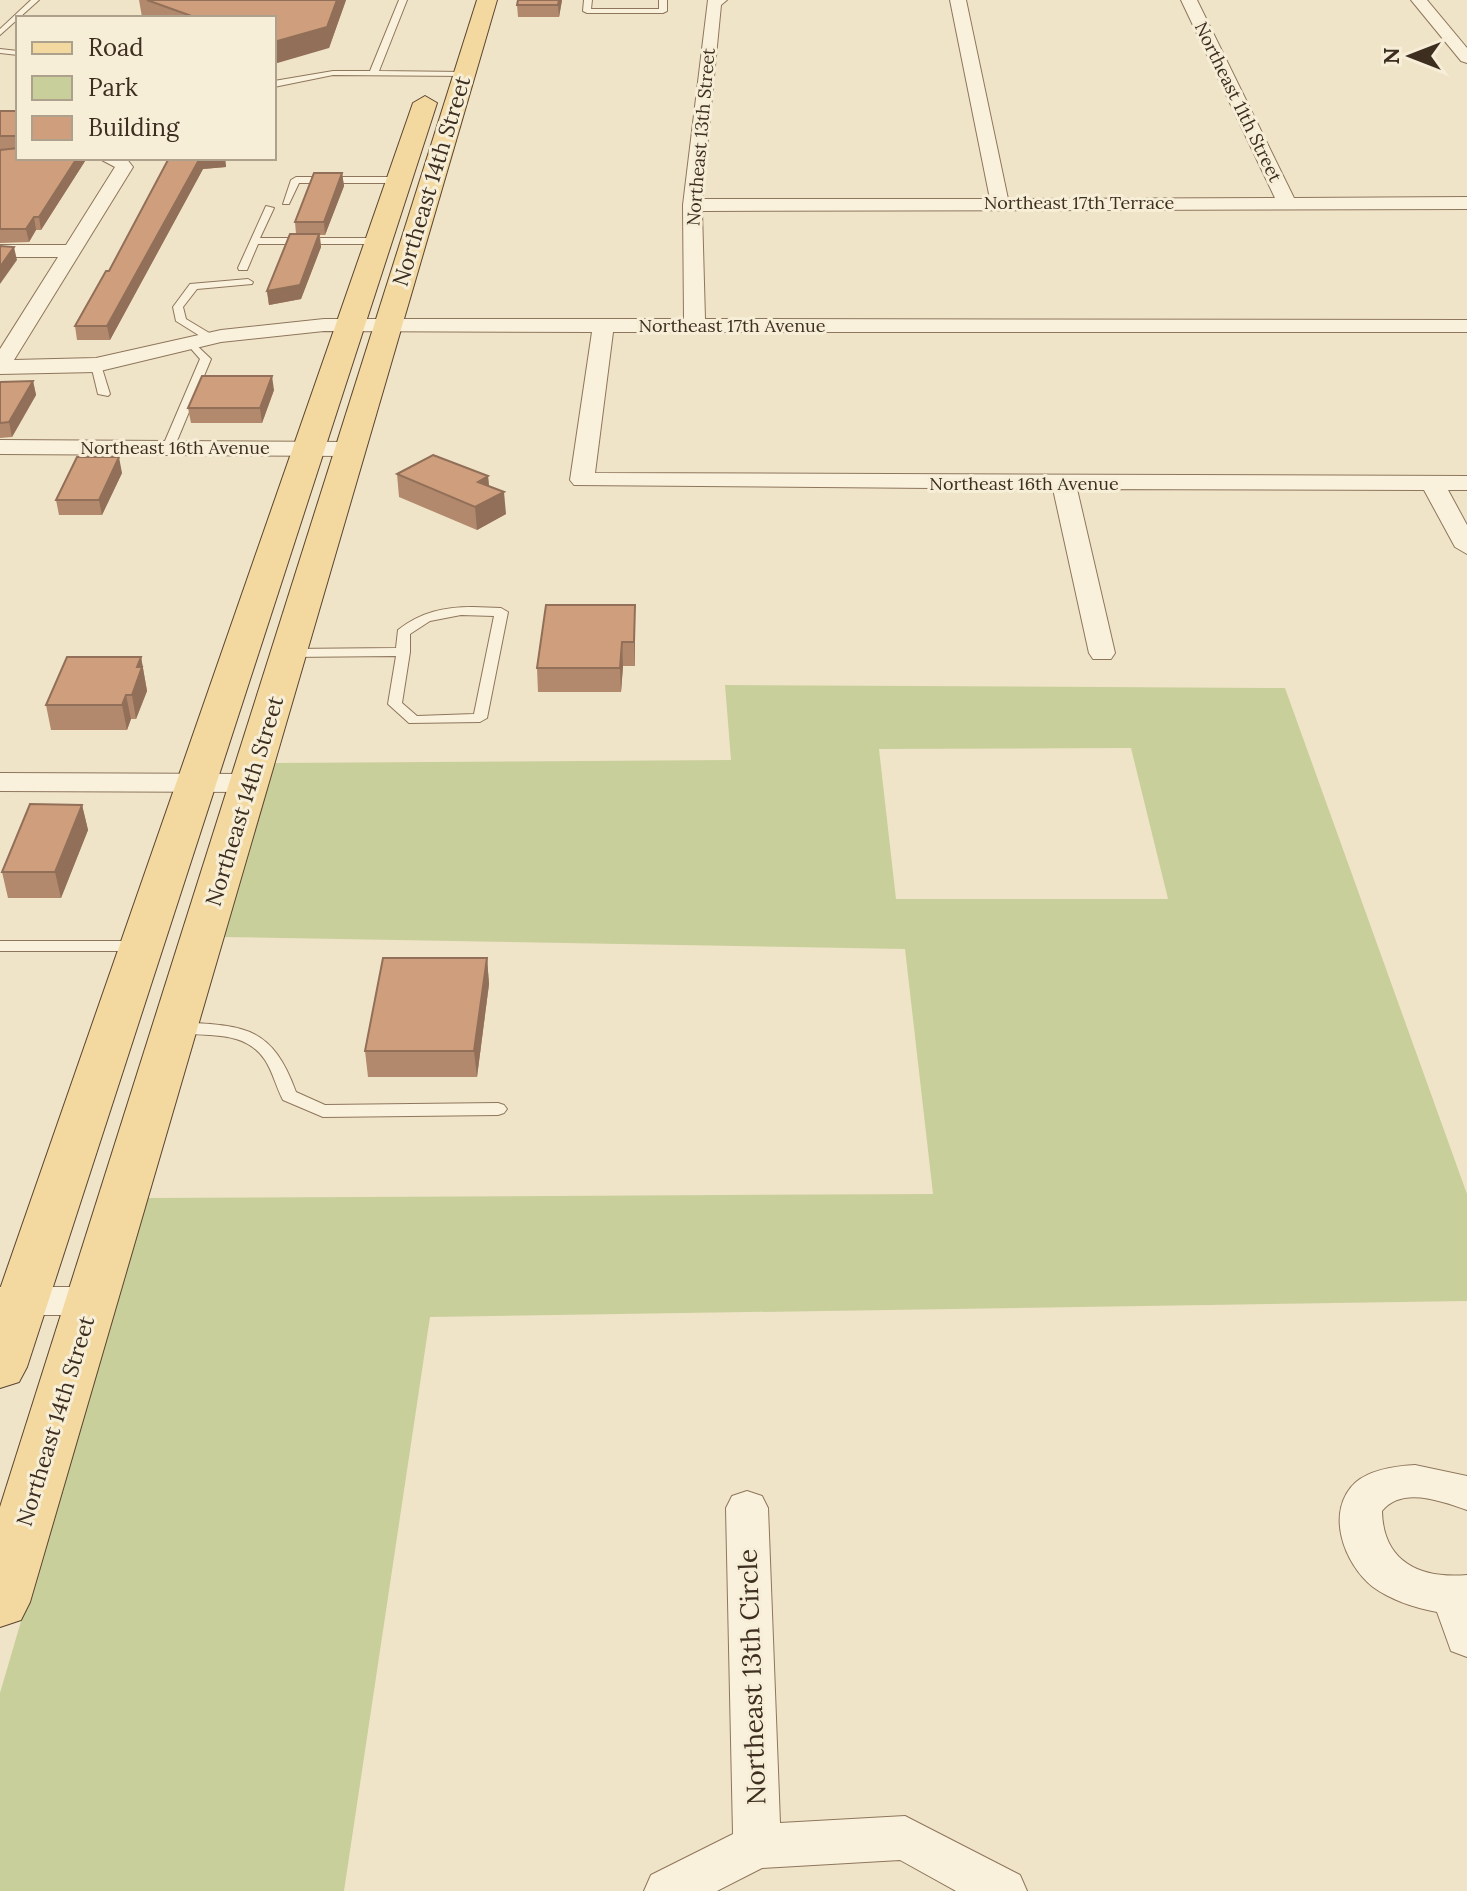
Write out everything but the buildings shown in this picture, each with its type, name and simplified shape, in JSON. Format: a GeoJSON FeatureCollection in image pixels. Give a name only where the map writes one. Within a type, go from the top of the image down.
{"type":"FeatureCollection","features":[{"type":"Feature","properties":{"kind":"main road","name":"Northeast 14th Street"},"geometry":{"type":"LineString","coordinates":[[0,1602],[350,449],[378,241],[399,180],[448,64],[487,0]]}},
{"type":"Feature","properties":{"kind":"main road","name":"Northeast 14th Street"},"geometry":{"type":"LineString","coordinates":[[0,1367],[11,1301],[141,946],[309,449],[368,325],[448,64]]}},
{"type":"Feature","properties":{"kind":"street","name":"Northeast 13th Street"},"geometry":{"type":"LineString","coordinates":[[695,325],[692,205],[714,3],[719,0]]}},
{"type":"Feature","properties":{"kind":"street"},"geometry":{"type":"LineString","coordinates":[[958,0],[1000,203]]}},
{"type":"Feature","properties":{"kind":"street","name":"Northeast 11th Street"},"geometry":{"type":"LineString","coordinates":[[1189,0],[1287,203]]}},
{"type":"Feature","properties":{"kind":"street"},"geometry":{"type":"LineString","coordinates":[[1419,0],[1467,57]]}},
{"type":"Feature","properties":{"kind":"street"},"geometry":{"type":"LineString","coordinates":[[0,366],[124,167],[114,160]]}},
{"type":"Feature","properties":{"kind":"street","name":"Northeast 17th Terrace"},"geometry":{"type":"LineString","coordinates":[[692,205],[1467,203]]}},
{"type":"Feature","properties":{"kind":"street"},"geometry":{"type":"LineString","coordinates":[[0,251],[72,251]]}},
{"type":"Feature","properties":{"kind":"street","name":"Northeast 17th Avenue"},"geometry":{"type":"LineString","coordinates":[[0,366],[96,365],[201,341],[279,328],[368,325],[1467,326]]}},
{"type":"Feature","properties":{"kind":"street","name":"Northeast 16th Avenue"},"geometry":{"type":"LineString","coordinates":[[603,326],[582,480],[1467,483]]}},
{"type":"Feature","properties":{"kind":"street","name":"Northeast 16th Avenue"},"geometry":{"type":"LineString","coordinates":[[0,447],[350,449]]}},
{"type":"Feature","properties":{"kind":"street"},"geometry":{"type":"LineString","coordinates":[[1432,483],[1467,547]]}},
{"type":"Feature","properties":{"kind":"street"},"geometry":{"type":"LineString","coordinates":[[1064,484],[1102,653]]}},
{"type":"Feature","properties":{"kind":"street"},"geometry":{"type":"LineString","coordinates":[[0,782],[249,783]]}},
{"type":"Feature","properties":{"kind":"street"},"geometry":{"type":"LineString","coordinates":[[11,1301],[92,1301]]}},
{"type":"Feature","properties":{"kind":"street"},"geometry":{"type":"LineString","coordinates":[[1467,1493],[1445,1482],[1401,1480],[1382,1486],[1369,1499],[1361,1514],[1361,1531],[1369,1552],[1385,1570],[1406,1585],[1433,1594],[1460,1594],[1467,1638]]}},
{"type":"Feature","properties":{"kind":"street","name":"Northeast 13th Circle"},"geometry":{"type":"LineString","coordinates":[[747,1508],[757,1846]]}},
{"type":"Feature","properties":{"kind":"street"},"geometry":{"type":"LineString","coordinates":[[668,1891],[757,1846],[905,1838],[1003,1891]]}},
{"type":"Feature","properties":{"kind":"lane"},"geometry":{"type":"LineString","coordinates":[[18,16],[35,0]]}},
{"type":"Feature","properties":{"kind":"lane"},"geometry":{"type":"LineString","coordinates":[[374,72],[403,0]]}},
{"type":"Feature","properties":{"kind":"lane"},"geometry":{"type":"LineString","coordinates":[[588,0],[587,11],[663,11],[663,0]]}},
{"type":"Feature","properties":{"kind":"lane"},"geometry":{"type":"LineString","coordinates":[[0,33],[16,18]]}},
{"type":"Feature","properties":{"kind":"lane"},"geometry":{"type":"LineString","coordinates":[[276,84],[313,75],[448,64]]}},
{"type":"Feature","properties":{"kind":"lane"},"geometry":{"type":"LineString","coordinates":[[286,202],[296,180],[399,180]]}},
{"type":"Feature","properties":{"kind":"lane"},"geometry":{"type":"LineString","coordinates":[[243,268],[269,208]]}},
{"type":"Feature","properties":{"kind":"lane"},"geometry":{"type":"LineString","coordinates":[[254,241],[378,241]]}},
{"type":"Feature","properties":{"kind":"lane"},"geometry":{"type":"LineString","coordinates":[[168,448],[206,359],[201,341],[181,321],[178,307],[194,286],[248,282]]}},
{"type":"Feature","properties":{"kind":"lane"},"geometry":{"type":"LineString","coordinates":[[96,365],[104,394]]}},
{"type":"Feature","properties":{"kind":"lane"},"geometry":{"type":"LineString","coordinates":[[447,612],[501,612],[480,718],[414,720],[395,704],[403,652],[403,633],[420,617],[447,612]]}},
{"type":"Feature","properties":{"kind":"lane"},"geometry":{"type":"LineString","coordinates":[[289,653],[403,652]]}},
{"type":"Feature","properties":{"kind":"lane"},"geometry":{"type":"LineString","coordinates":[[0,946],[141,946]]}},
{"type":"Feature","properties":{"kind":"lane"},"geometry":{"type":"LineString","coordinates":[[175,1027],[246,1032],[279,1064],[289,1096],[323,1111],[498,1109]]}},
{"type":"Feature","properties":{"kind":"green space"},"geometry":{"type":"Polygon","coordinates":[[[725,685],[1285,688],[1467,1194],[1467,1301],[430,1317],[344,1891],[0,1891],[0,1693],[145,1198],[933,1194],[905,949],[222,937],[272,763],[731,760],[725,685]],[[1131,748],[879,749],[896,899],[1168,899],[1131,748]]]}}]}
